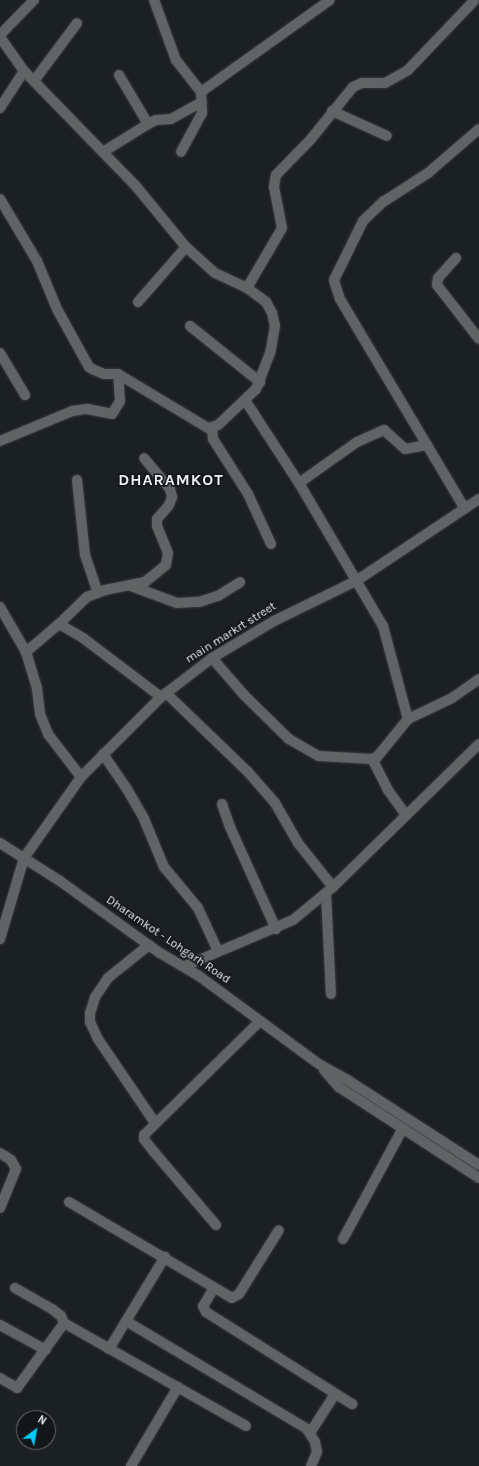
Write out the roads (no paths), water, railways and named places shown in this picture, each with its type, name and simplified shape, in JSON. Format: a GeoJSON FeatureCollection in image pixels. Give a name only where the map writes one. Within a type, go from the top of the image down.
{"type":"FeatureCollection","features":[{"type":"Feature","properties":{"kind":"street"},"geometry":{"type":"LineString","coordinates":[[0,201],[37,261],[57,309],[89,366],[98,373],[118,374],[204,427],[212,428],[245,400],[260,382],[270,353],[274,326],[272,313],[266,302],[247,288],[215,273],[186,247],[103,152],[24,71],[0,36],[34,0]]}},
{"type":"Feature","properties":{"kind":"street"},"geometry":{"type":"LineString","coordinates":[[154,0],[176,60],[202,97],[199,120],[181,152]]}},
{"type":"Feature","properties":{"kind":"street"},"geometry":{"type":"LineString","coordinates":[[103,152],[156,120],[171,119],[330,0]]}},
{"type":"Feature","properties":{"kind":"street"},"geometry":{"type":"LineString","coordinates":[[247,288],[282,228],[273,181],[311,139],[332,111],[353,87],[362,83],[385,83],[408,70],[476,3]]}},
{"type":"Feature","properties":{"kind":"street"},"geometry":{"type":"LineString","coordinates":[[34,81],[77,23]]}},
{"type":"Feature","properties":{"kind":"street"},"geometry":{"type":"LineString","coordinates":[[0,108],[24,71]]}},
{"type":"Feature","properties":{"kind":"street"},"geometry":{"type":"LineString","coordinates":[[119,75],[148,124]]}},
{"type":"Feature","properties":{"kind":"street"},"geometry":{"type":"LineString","coordinates":[[332,111],[387,136]]}},
{"type":"Feature","properties":{"kind":"street"},"geometry":{"type":"LineString","coordinates":[[465,508],[340,299],[334,280],[348,248],[363,221],[383,202],[428,173],[479,129]]}},
{"type":"Feature","properties":{"kind":"street"},"geometry":{"type":"LineString","coordinates":[[138,302],[186,247]]}},
{"type":"Feature","properties":{"kind":"street"},"geometry":{"type":"LineString","coordinates":[[456,258],[438,278],[436,285],[479,339]]}},
{"type":"Feature","properties":{"kind":"street"},"geometry":{"type":"LineString","coordinates":[[190,326],[260,382]]}},
{"type":"Feature","properties":{"kind":"street"},"geometry":{"type":"LineString","coordinates":[[0,353],[25,395]]}},
{"type":"Feature","properties":{"kind":"street"},"geometry":{"type":"LineString","coordinates":[[0,441],[72,412],[87,409],[112,414],[120,401],[118,374]]}},
{"type":"Feature","properties":{"kind":"street"},"geometry":{"type":"LineString","coordinates":[[245,400],[299,483],[383,626],[408,719]]}},
{"type":"Feature","properties":{"kind":"street"},"geometry":{"type":"LineString","coordinates":[[212,428],[213,439],[248,494],[271,544]]}},
{"type":"Feature","properties":{"kind":"street"},"geometry":{"type":"LineString","coordinates":[[299,483],[357,442],[384,430],[405,449],[427,445]]}},
{"type":"Feature","properties":{"kind":"street"},"geometry":{"type":"LineString","coordinates":[[26,652],[87,597],[145,582],[166,565],[169,558],[157,526],[157,519],[169,505],[172,497],[170,489],[144,458]]}},
{"type":"Feature","properties":{"kind":"street"},"geometry":{"type":"LineString","coordinates":[[77,480],[85,555],[98,593]]}},
{"type":"Feature","properties":{"kind":"street","name":"main markrt street"},"geometry":{"type":"LineString","coordinates":[[0,939],[24,858],[81,777],[163,694],[212,658],[274,621],[356,581],[465,508],[478,502]]}},
{"type":"Feature","properties":{"kind":"street"},"geometry":{"type":"LineString","coordinates":[[131,586],[177,603],[198,602],[218,596],[240,582]]}},
{"type":"Feature","properties":{"kind":"street"},"geometry":{"type":"LineString","coordinates":[[0,607],[26,652],[37,688],[40,714],[48,734],[81,777]]}},
{"type":"Feature","properties":{"kind":"street"},"geometry":{"type":"LineString","coordinates":[[58,624],[83,638],[163,694],[266,792],[329,890],[331,994]]}},
{"type":"Feature","properties":{"kind":"street"},"geometry":{"type":"LineString","coordinates":[[212,658],[244,695],[289,739],[319,756],[372,759]]}},
{"type":"Feature","properties":{"kind":"street"},"geometry":{"type":"LineString","coordinates":[[372,759],[408,719],[452,698],[479,679]]}},
{"type":"Feature","properties":{"kind":"street"},"geometry":{"type":"LineString","coordinates":[[185,966],[218,951],[276,929],[293,920],[329,890],[479,744]]}},
{"type":"Feature","properties":{"kind":"street"},"geometry":{"type":"LineString","coordinates":[[103,754],[127,789],[144,819],[164,867],[198,908],[218,951]]}},
{"type":"Feature","properties":{"kind":"street"},"geometry":{"type":"LineString","coordinates":[[372,759],[388,790],[406,815]]}},
{"type":"Feature","properties":{"kind":"street"},"geometry":{"type":"LineString","coordinates":[[222,804],[230,827],[276,929]]}},
{"type":"Feature","properties":{"kind":"street","name":"Dharamkot - Lohgarh Road"},"geometry":{"type":"LineString","coordinates":[[0,842],[149,946],[185,966],[319,1064],[346,1078],[479,1165]]}},
{"type":"Feature","properties":{"kind":"street"},"geometry":{"type":"LineString","coordinates":[[149,946],[102,985],[90,1012],[90,1022],[98,1039],[155,1123]]}},
{"type":"Feature","properties":{"kind":"street"},"geometry":{"type":"LineString","coordinates":[[216,1225],[144,1139],[147,1132],[155,1123],[260,1021]]}},
{"type":"Feature","properties":{"kind":"street","name":"Dharamkot - Lohgarh Road"},"geometry":{"type":"LineString","coordinates":[[319,1064],[340,1087],[479,1178]]}},
{"type":"Feature","properties":{"kind":"street"},"geometry":{"type":"LineString","coordinates":[[343,1238],[403,1128]]}},
{"type":"Feature","properties":{"kind":"street"},"geometry":{"type":"LineString","coordinates":[[0,1153],[11,1160],[16,1169],[0,1208]]}},
{"type":"Feature","properties":{"kind":"street"},"geometry":{"type":"LineString","coordinates":[[69,1202],[165,1256],[214,1288],[236,1298],[279,1230]]}},
{"type":"Feature","properties":{"kind":"street"},"geometry":{"type":"LineString","coordinates":[[109,1348],[165,1256]]}},
{"type":"Feature","properties":{"kind":"street"},"geometry":{"type":"LineString","coordinates":[[15,1288],[52,1309],[61,1316],[64,1323],[246,1426]]}},
{"type":"Feature","properties":{"kind":"street"},"geometry":{"type":"LineString","coordinates":[[214,1288],[203,1306],[206,1312],[352,1404]]}},
{"type":"Feature","properties":{"kind":"street"},"geometry":{"type":"LineString","coordinates":[[126,1320],[293,1420],[310,1433],[317,1452],[311,1466]]}},
{"type":"Feature","properties":{"kind":"street"},"geometry":{"type":"LineString","coordinates":[[0,1378],[17,1388],[46,1350],[64,1323]]}},
{"type":"Feature","properties":{"kind":"street"},"geometry":{"type":"LineString","coordinates":[[0,1325],[46,1350]]}},
{"type":"Feature","properties":{"kind":"street"},"geometry":{"type":"LineString","coordinates":[[131,1466],[178,1388]]}},
{"type":"Feature","properties":{"kind":"street"},"geometry":{"type":"LineString","coordinates":[[310,1433],[335,1394]]}},
{"type":"Feature","properties":{"kind":"district","name":"DHARAMKOT"},"geometry":{"type":"Point","coordinates":[171,480]}}]}
